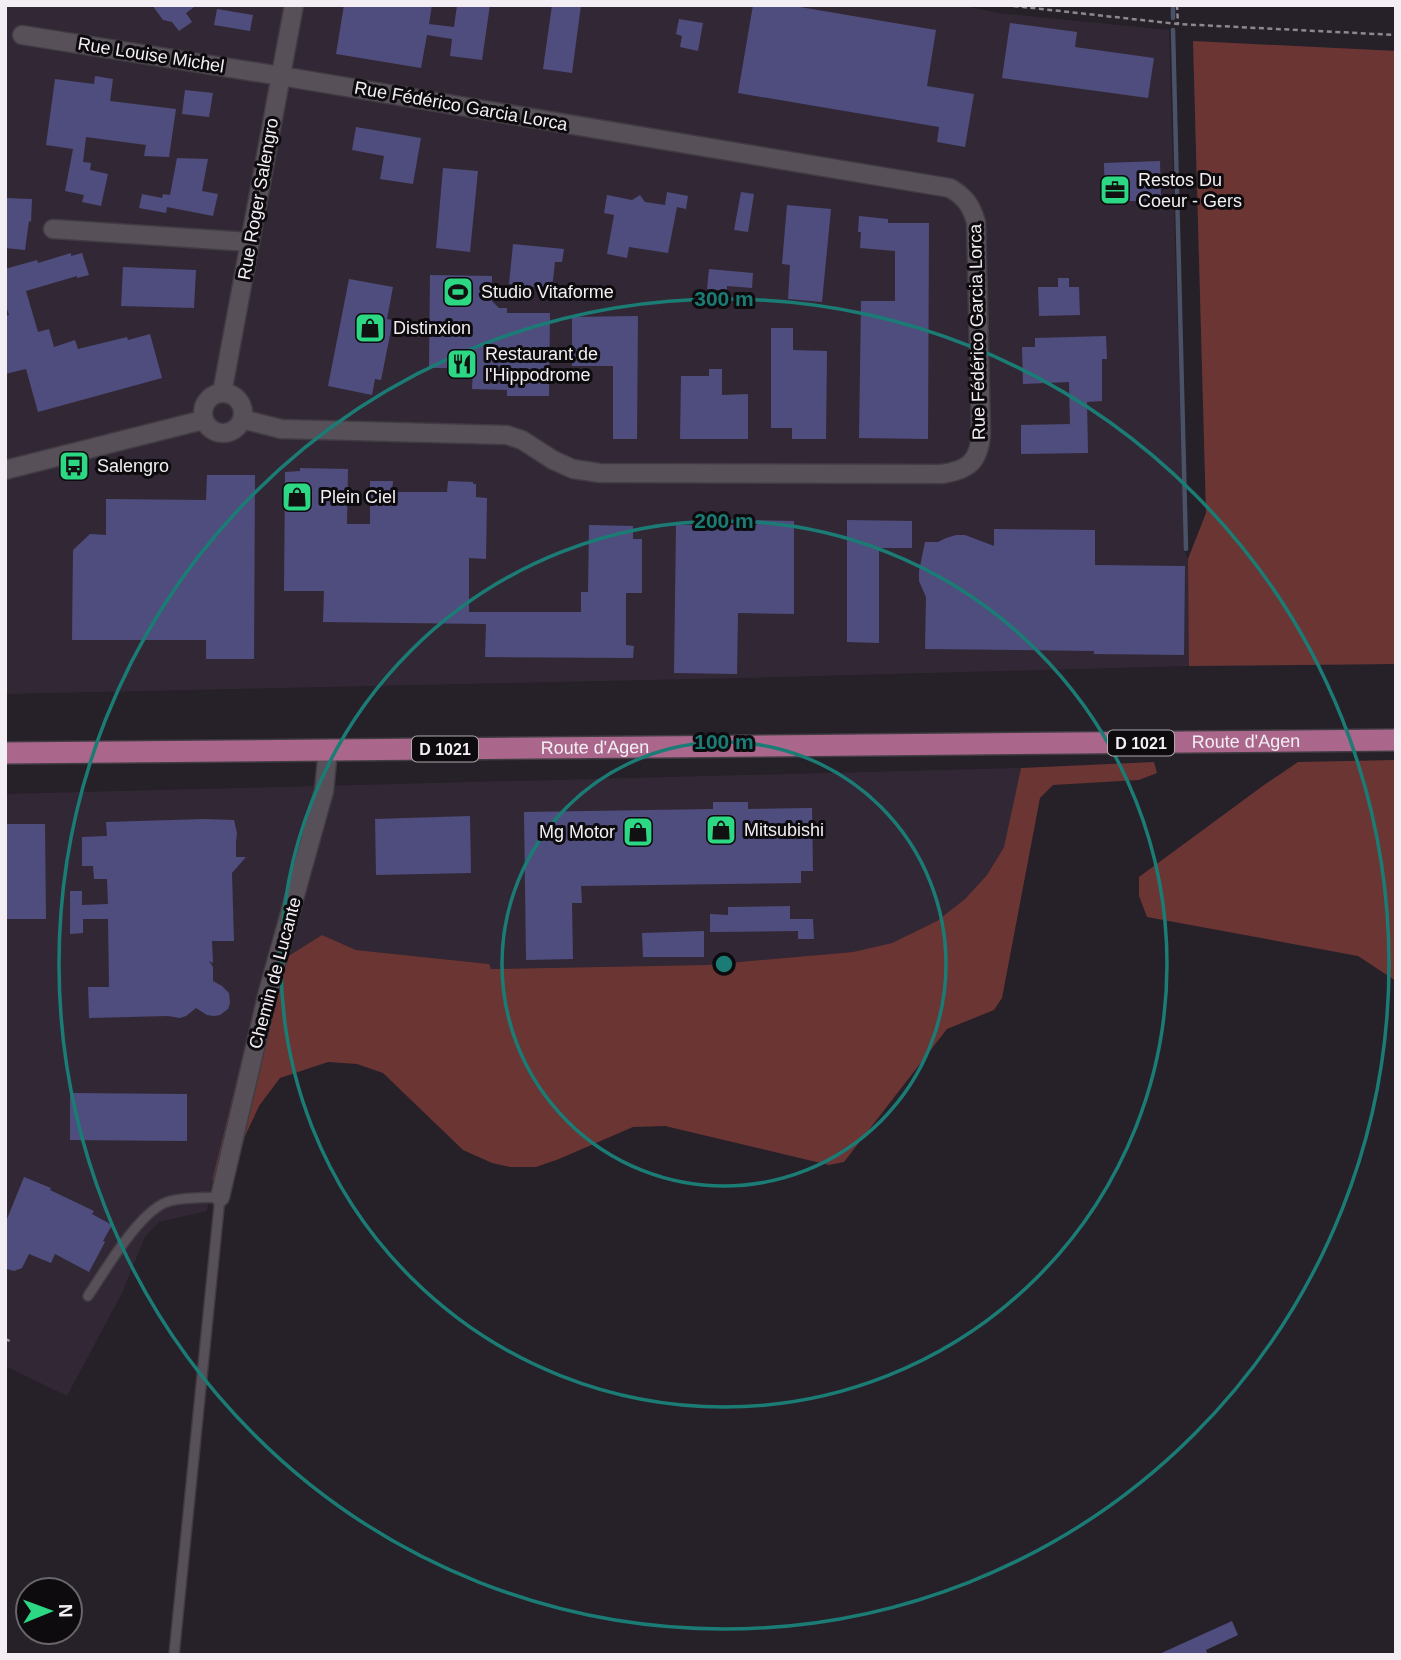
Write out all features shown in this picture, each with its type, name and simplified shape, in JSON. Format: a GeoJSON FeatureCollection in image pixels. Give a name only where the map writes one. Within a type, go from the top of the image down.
{"type":"FeatureCollection","features":[{"type":"Feature","properties":{"kind":"main road","name":"Route d'Agen"},"geometry":{"type":"LineString","coordinates":[[5,753],[1396,740]]}},
{"type":"Feature","properties":{"kind":"street","name":"Rue Roger Salengro"},"geometry":{"type":"LineString","coordinates":[[222,393],[294,5]]}},
{"type":"Feature","properties":{"kind":"street","name":"Rue Louise Michel"},"geometry":{"type":"LineString","coordinates":[[22,35],[281,76]]}},
{"type":"Feature","properties":{"kind":"street","name":"Rue Fédérico Garcia Lorca"},"geometry":{"type":"LineString","coordinates":[[242,419],[281,429],[507,435],[522,440],[573,469],[600,473],[942,474],[958,472],[972,462],[980,449],[976,222],[966,198],[950,188],[281,76]]}},
{"type":"Feature","properties":{"kind":"street"},"geometry":{"type":"LineString","coordinates":[[53,229],[250,242]]}},
{"type":"Feature","properties":{"kind":"street"},"geometry":{"type":"LineString","coordinates":[[222,393],[239,401],[242,419],[235,430],[223,434],[211,430],[202,413],[206,401],[222,393]]}},
{"type":"Feature","properties":{"kind":"street"},"geometry":{"type":"LineString","coordinates":[[5,470],[203,419]]}},
{"type":"Feature","properties":{"kind":"street","name":"Chemin de Lucante"},"geometry":{"type":"LineString","coordinates":[[219,1197],[268,992],[324,791],[328,750]]}},
{"type":"Feature","properties":{"kind":"lane"},"geometry":{"type":"LineString","coordinates":[[88,1296],[146,1215],[171,1200],[219,1197],[174,1655]]}},
{"type":"Feature","properties":{"kind":"path"},"geometry":{"type":"LineString","coordinates":[[1005,5],[1178,24],[1396,35]]}},
{"type":"Feature","properties":{"kind":"path"},"geometry":{"type":"LineString","coordinates":[[1177,5],[1178,24]]}},
{"type":"Feature","properties":{"kind":"path"},"geometry":{"type":"LineString","coordinates":[[5,1339],[10,1341]]}},
{"type":"Feature","properties":{"kind":"shaded area"},"geometry":{"type":"Polygon","coordinates":[[[5,5],[959,5],[999,13],[1169,30],[1184,551],[1188,559],[1206,513],[1193,41],[1396,51],[1396,664],[1189,666],[5,694],[5,5]]]}},
{"type":"Feature","properties":{"kind":"shaded area"},"geometry":{"type":"Polygon","coordinates":[[[1193,41],[1396,51],[1396,664],[1189,666],[1188,559],[1206,513],[1193,41]]]}},
{"type":"Feature","properties":{"kind":"shaded area"},"geometry":{"type":"Polygon","coordinates":[[[1396,760],[1396,981],[1358,956],[1147,917],[1139,896],[1139,877],[1298,762],[1396,760]]]}},
{"type":"Feature","properties":{"kind":"shaded area"},"geometry":{"type":"Polygon","coordinates":[[[1154,762],[1157,773],[1139,780],[1053,785],[1040,798],[1002,998],[994,1010],[947,1029],[844,1162],[829,1165],[665,1126],[633,1127],[536,1167],[510,1167],[492,1163],[463,1150],[383,1073],[357,1064],[328,1062],[280,1078],[259,1106],[234,1160],[212,1181],[263,972],[322,935],[356,950],[489,964],[491,969],[706,965],[853,952],[892,943],[937,921],[965,899],[987,875],[1004,847],[1021,768],[1154,762]]]}},
{"type":"Feature","properties":{"kind":"shaded area"},"geometry":{"type":"Polygon","coordinates":[[[1021,768],[1004,847],[987,875],[965,899],[937,921],[892,943],[853,952],[706,965],[490,969],[489,964],[356,950],[322,935],[263,972],[207,1211],[159,1222],[145,1237],[122,1293],[67,1396],[5,1366],[5,794],[1021,768]]]}},
{"type":"Feature","properties":{"kind":"building"},"geometry":{"type":"Polygon","coordinates":[[[152,5],[197,5],[186,13],[192,22],[179,31],[172,22],[163,20],[152,5]]]}},
{"type":"Feature","properties":{"kind":"building"},"geometry":{"type":"Polygon","coordinates":[[[344,5],[432,5],[429,24],[454,27],[457,5],[490,5],[482,60],[450,56],[452,39],[427,35],[421,68],[336,54],[344,5]]]}},
{"type":"Feature","properties":{"kind":"building"},"geometry":{"type":"Polygon","coordinates":[[[552,5],[581,5],[572,73],[543,69],[552,5]]]}},
{"type":"Feature","properties":{"kind":"building"},"geometry":{"type":"Polygon","coordinates":[[[753,5],[788,5],[936,30],[927,86],[974,94],[965,147],[937,142],[939,127],[738,93],[753,5]]]}},
{"type":"Feature","properties":{"kind":"building"},"geometry":{"type":"Polygon","coordinates":[[[217,9],[253,15],[250,31],[214,25],[217,9]]]}},
{"type":"Feature","properties":{"kind":"building"},"geometry":{"type":"Polygon","coordinates":[[[679,19],[703,23],[698,51],[680,47],[682,36],[676,34],[679,19]]]}},
{"type":"Feature","properties":{"kind":"building"},"geometry":{"type":"Polygon","coordinates":[[[1010,23],[1077,32],[1075,47],[1154,58],[1148,98],[1002,78],[1010,23]]]}},
{"type":"Feature","properties":{"kind":"building"},"geometry":{"type":"Polygon","coordinates":[[[95,76],[113,79],[110,101],[176,109],[169,157],[144,156],[146,145],[86,137],[83,162],[91,163],[90,170],[108,174],[101,206],[82,202],[84,195],[65,191],[73,149],[46,145],[55,79],[94,84],[95,76]]]}},
{"type":"Feature","properties":{"kind":"building"},"geometry":{"type":"Polygon","coordinates":[[[185,90],[213,93],[209,117],[182,114],[185,90]]]}},
{"type":"Feature","properties":{"kind":"building"},"geometry":{"type":"Polygon","coordinates":[[[356,127],[421,138],[413,184],[380,179],[384,156],[352,150],[356,127]]]}},
{"type":"Feature","properties":{"kind":"building"},"geometry":{"type":"Polygon","coordinates":[[[177,158],[208,159],[202,191],[218,194],[213,216],[167,207],[166,213],[139,208],[142,194],[162,198],[163,194],[170,195],[177,158]]]}},
{"type":"Feature","properties":{"kind":"building"},"geometry":{"type":"Polygon","coordinates":[[[1160,161],[1161,200],[1105,202],[1104,163],[1160,161]]]}},
{"type":"Feature","properties":{"kind":"building"},"geometry":{"type":"Polygon","coordinates":[[[443,168],[478,171],[470,252],[436,248],[443,168]]]}},
{"type":"Feature","properties":{"kind":"building"},"geometry":{"type":"Polygon","coordinates":[[[667,192],[688,196],[686,209],[677,207],[668,253],[629,247],[627,258],[607,254],[614,215],[604,213],[607,195],[632,200],[640,195],[645,202],[665,205],[667,192]]]}},
{"type":"Feature","properties":{"kind":"building"},"geometry":{"type":"Polygon","coordinates":[[[741,192],[754,194],[748,232],[734,230],[741,192]]]}},
{"type":"Feature","properties":{"kind":"building"},"geometry":{"type":"Polygon","coordinates":[[[5,198],[32,199],[31,222],[29,221],[25,250],[5,248],[5,198]]]}},
{"type":"Feature","properties":{"kind":"building"},"geometry":{"type":"Polygon","coordinates":[[[787,205],[831,209],[822,302],[788,299],[790,265],[782,264],[787,205]]]}},
{"type":"Feature","properties":{"kind":"building"},"geometry":{"type":"Polygon","coordinates":[[[859,216],[888,219],[888,223],[929,223],[928,439],[859,438],[861,301],[895,301],[895,251],[860,248],[859,216]]]}},
{"type":"Feature","properties":{"kind":"building"},"geometry":{"type":"Polygon","coordinates":[[[513,244],[564,249],[562,262],[555,262],[552,289],[509,284],[513,244]]]}},
{"type":"Feature","properties":{"kind":"building"},"geometry":{"type":"Polygon","coordinates":[[[71,253],[71,256],[82,253],[89,275],[26,291],[38,332],[49,329],[54,347],[75,340],[78,349],[150,334],[162,378],[38,412],[26,369],[5,374],[5,316],[9,315],[5,303],[5,269],[71,253]]]}},
{"type":"Feature","properties":{"kind":"building"},"geometry":{"type":"Polygon","coordinates":[[[123,267],[196,270],[194,308],[121,306],[123,267]]]}},
{"type":"Feature","properties":{"kind":"building"},"geometry":{"type":"Polygon","coordinates":[[[709,269],[753,273],[752,288],[727,286],[727,291],[707,289],[709,269]]]}},
{"type":"Feature","properties":{"kind":"building"},"geometry":{"type":"Polygon","coordinates":[[[430,275],[492,276],[492,301],[499,308],[507,308],[507,313],[550,313],[549,396],[507,396],[507,390],[472,389],[473,368],[429,368],[430,275]]]}},
{"type":"Feature","properties":{"kind":"building"},"geometry":{"type":"Polygon","coordinates":[[[1058,278],[1069,278],[1069,287],[1079,287],[1080,315],[1039,316],[1038,287],[1058,287],[1058,278]]]}},
{"type":"Feature","properties":{"kind":"building"},"geometry":{"type":"Polygon","coordinates":[[[349,279],[393,287],[387,319],[393,320],[381,380],[375,379],[372,395],[328,386],[349,279]]]}},
{"type":"Feature","properties":{"kind":"building"},"geometry":{"type":"Polygon","coordinates":[[[638,316],[637,439],[613,439],[613,366],[572,366],[572,317],[638,316]]]}},
{"type":"Feature","properties":{"kind":"building"},"geometry":{"type":"Polygon","coordinates":[[[771,328],[793,328],[793,350],[827,351],[826,439],[792,439],[792,428],[771,428],[771,328]]]}},
{"type":"Feature","properties":{"kind":"building"},"geometry":{"type":"Polygon","coordinates":[[[1106,336],[1107,359],[1102,359],[1102,401],[1087,402],[1088,453],[1021,454],[1021,425],[1070,424],[1069,382],[1023,384],[1022,347],[1035,347],[1035,338],[1106,336]]]}},
{"type":"Feature","properties":{"kind":"building"},"geometry":{"type":"Polygon","coordinates":[[[709,369],[722,369],[722,395],[748,394],[748,439],[680,439],[681,376],[709,376],[709,369]]]}},
{"type":"Feature","properties":{"kind":"building"},"geometry":{"type":"Polygon","coordinates":[[[300,468],[348,469],[347,524],[370,524],[370,481],[393,481],[392,492],[447,492],[448,481],[476,484],[476,497],[487,498],[486,559],[469,558],[469,612],[581,612],[581,592],[588,592],[589,525],[633,526],[633,539],[642,539],[642,593],[626,593],[626,645],[634,646],[633,658],[485,657],[486,624],[323,622],[324,591],[284,591],[285,472],[300,471],[300,468]]]}},
{"type":"Feature","properties":{"kind":"building"},"geometry":{"type":"Polygon","coordinates":[[[207,475],[255,475],[254,659],[206,659],[206,640],[72,640],[73,550],[90,534],[106,535],[106,499],[206,500],[207,475]]]}},
{"type":"Feature","properties":{"kind":"building"},"geometry":{"type":"Polygon","coordinates":[[[757,520],[794,521],[794,614],[738,613],[737,674],[674,673],[676,525],[757,525],[757,520]]]}},
{"type":"Feature","properties":{"kind":"building"},"geometry":{"type":"Polygon","coordinates":[[[847,520],[912,521],[912,548],[879,548],[879,643],[847,642],[847,520]]]}},
{"type":"Feature","properties":{"kind":"building"},"geometry":{"type":"Polygon","coordinates":[[[994,529],[1095,530],[1095,565],[1185,566],[1184,655],[925,649],[926,597],[919,581],[919,571],[925,542],[938,542],[956,535],[965,535],[994,546],[994,529]]]}},
{"type":"Feature","properties":{"kind":"building"},"geometry":{"type":"Polygon","coordinates":[[[713,802],[748,802],[748,809],[812,808],[813,871],[801,871],[801,883],[581,886],[582,903],[572,903],[573,959],[526,960],[524,812],[713,809],[713,802]]]}},
{"type":"Feature","properties":{"kind":"building"},"geometry":{"type":"Polygon","coordinates":[[[470,816],[471,873],[376,875],[375,819],[470,816]]]}},
{"type":"Feature","properties":{"kind":"building"},"geometry":{"type":"Polygon","coordinates":[[[234,820],[237,833],[236,857],[246,857],[232,873],[234,941],[212,941],[213,963],[209,961],[213,967],[213,981],[229,993],[228,1009],[214,1016],[196,1008],[180,1018],[89,1018],[88,987],[109,987],[108,919],[83,919],[83,933],[70,934],[70,891],[82,891],[82,905],[108,904],[107,879],[94,879],[93,866],[82,866],[82,837],[107,836],[106,822],[234,820]]]}},
{"type":"Feature","properties":{"kind":"building"},"geometry":{"type":"Polygon","coordinates":[[[5,824],[45,824],[46,919],[5,919],[5,824]]]}},
{"type":"Feature","properties":{"kind":"building"},"geometry":{"type":"Polygon","coordinates":[[[790,906],[790,919],[813,919],[814,939],[798,939],[798,931],[710,932],[710,914],[728,915],[728,907],[790,906]]]}},
{"type":"Feature","properties":{"kind":"building"},"geometry":{"type":"Polygon","coordinates":[[[704,931],[704,957],[643,957],[642,933],[704,931]]]}},
{"type":"Feature","properties":{"kind":"building"},"geometry":{"type":"Polygon","coordinates":[[[70,1093],[187,1094],[187,1141],[70,1140],[70,1093]]]}},
{"type":"Feature","properties":{"kind":"building"},"geometry":{"type":"Polygon","coordinates":[[[24,1177],[94,1211],[92,1214],[112,1225],[89,1272],[55,1254],[51,1263],[29,1254],[22,1268],[14,1271],[7,1269],[5,1224],[24,1177]]]}},
{"type":"Feature","properties":{"kind":"building"},"geometry":{"type":"Polygon","coordinates":[[[1232,1621],[1238,1635],[1206,1650],[1208,1655],[1157,1655],[1232,1621]]]}},
{"type":"Feature","properties":{"kind":"waterway"},"geometry":{"type":"LineString","coordinates":[[1173,5],[1173,18]]}},
{"type":"Feature","properties":{"kind":"waterway"},"geometry":{"type":"LineString","coordinates":[[1173,30],[1186,549]]}},
{"type":"Feature","properties":{"kind":"place","name":"Restos Du Coeur - Gers"},"geometry":{"type":"Point","coordinates":[1115,190]}},
{"type":"Feature","properties":{"kind":"place","name":"Studio Vitaforme"},"geometry":{"type":"Point","coordinates":[458,292]}},
{"type":"Feature","properties":{"kind":"place","name":"Distinxion"},"geometry":{"type":"Point","coordinates":[370,328]}},
{"type":"Feature","properties":{"kind":"place","name":"Restaurant de l'Hippodrome"},"geometry":{"type":"Point","coordinates":[462,364]}},
{"type":"Feature","properties":{"kind":"place","name":"Salengro"},"geometry":{"type":"Point","coordinates":[74,466]}},
{"type":"Feature","properties":{"kind":"place","name":"Plein Ciel"},"geometry":{"type":"Point","coordinates":[297,497]}},
{"type":"Feature","properties":{"kind":"place","name":"Mitsubishi"},"geometry":{"type":"Point","coordinates":[721,830]}},
{"type":"Feature","properties":{"kind":"place","name":"Mg Motor"},"geometry":{"type":"Point","coordinates":[638,832]}}]}
